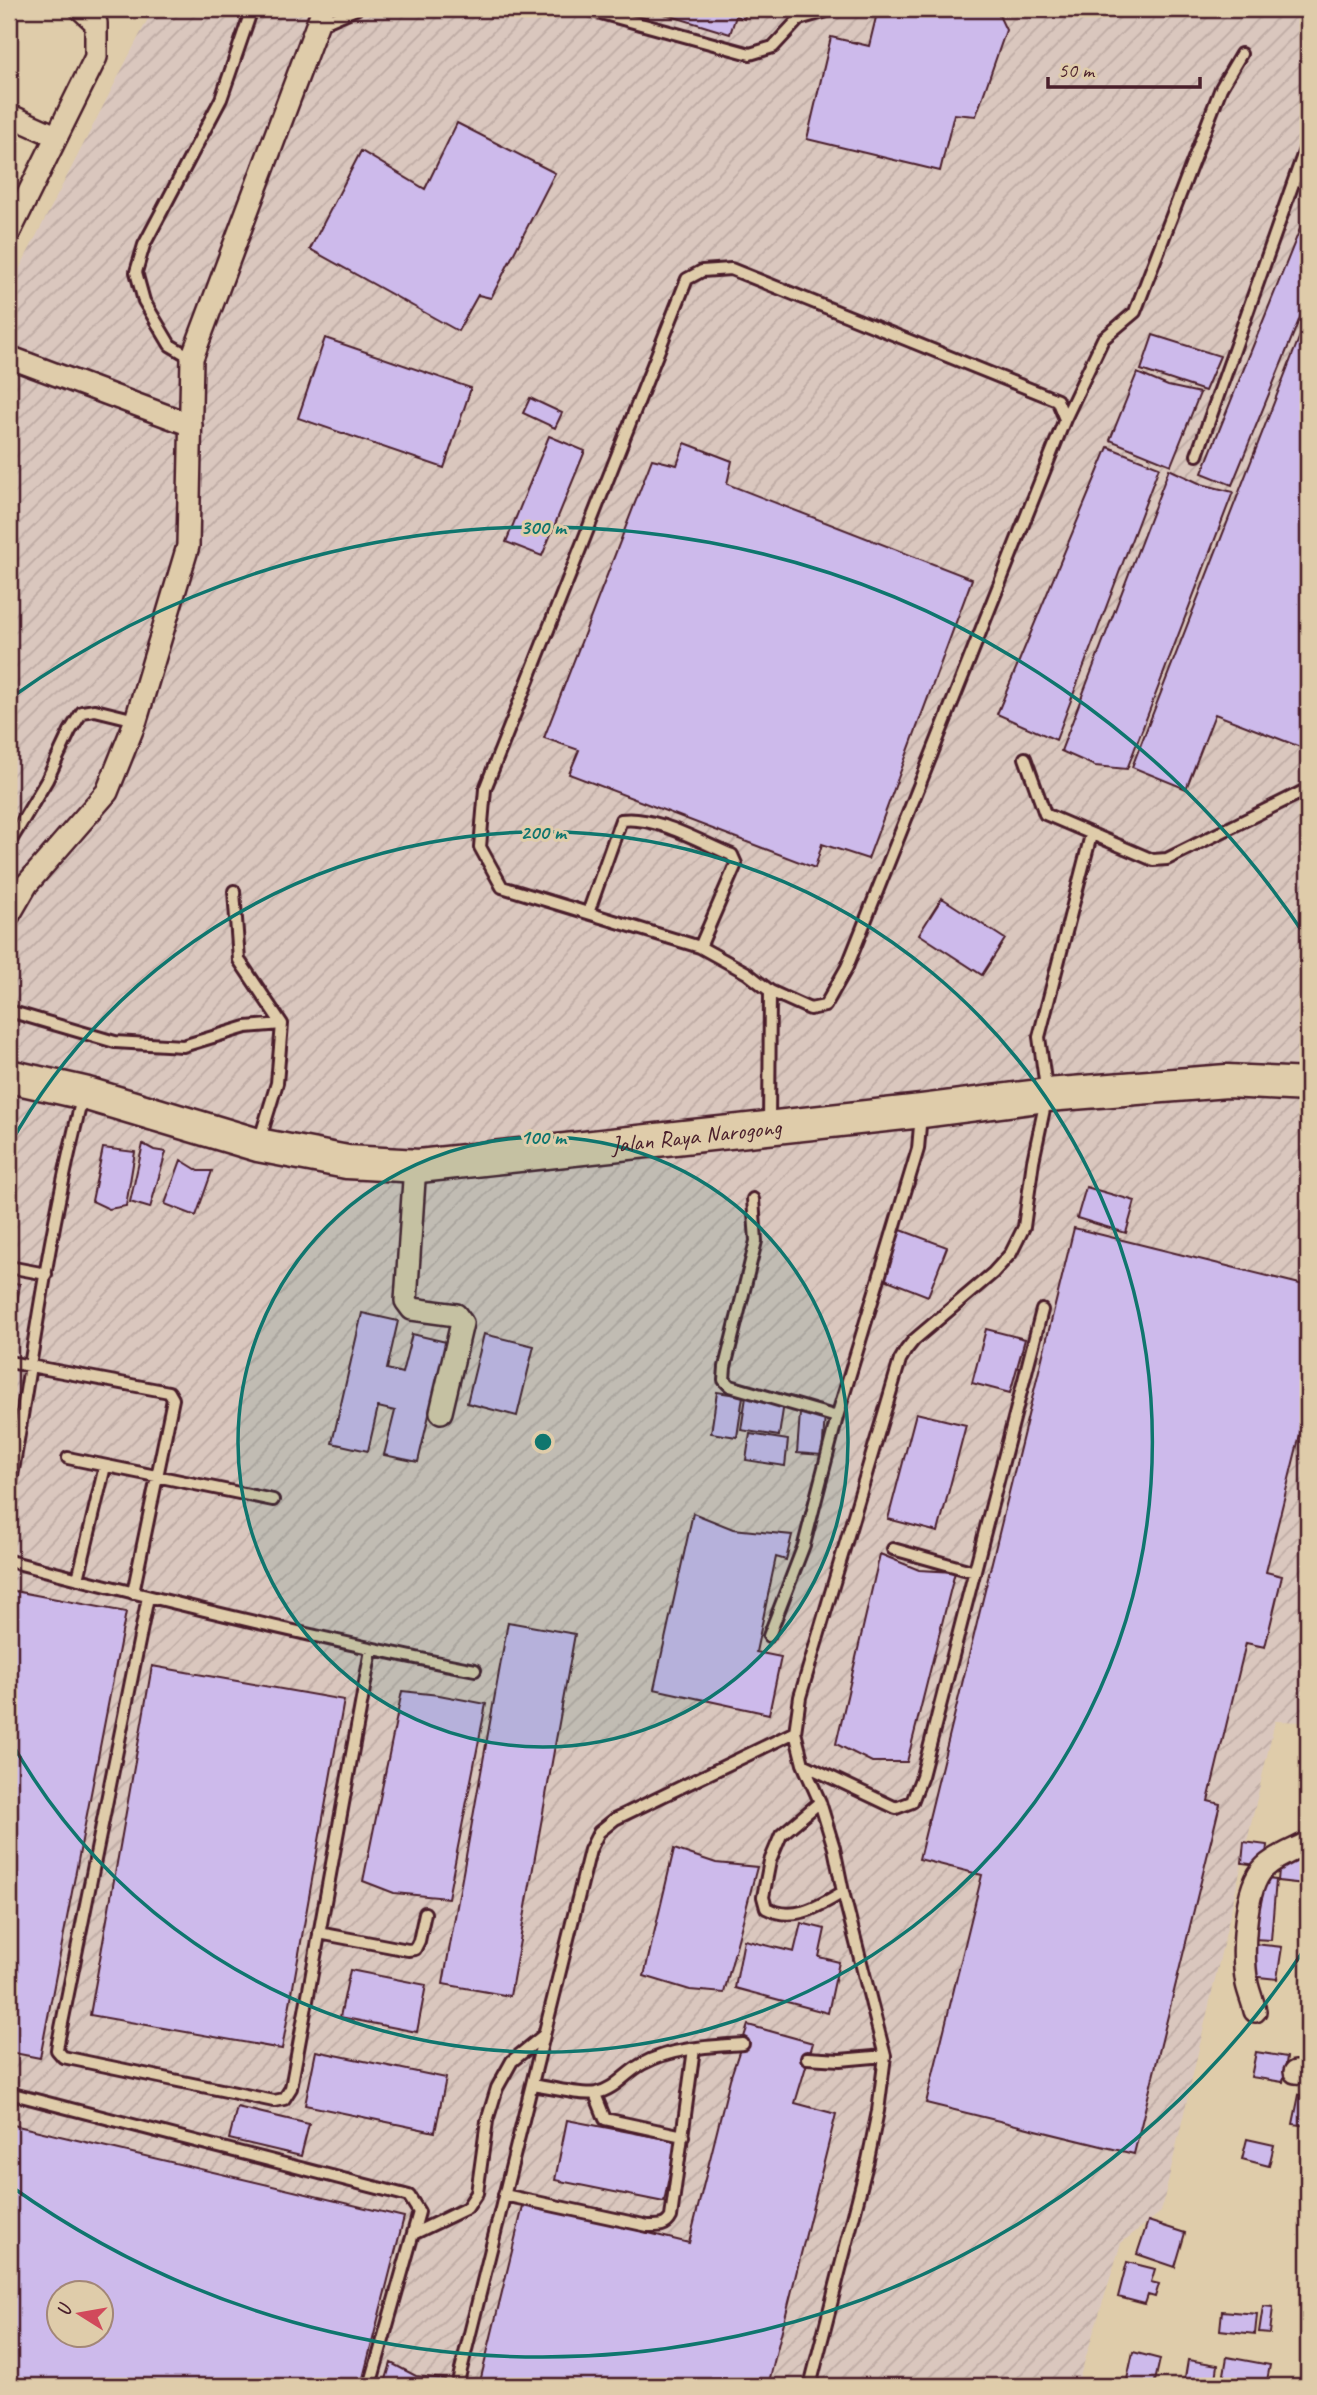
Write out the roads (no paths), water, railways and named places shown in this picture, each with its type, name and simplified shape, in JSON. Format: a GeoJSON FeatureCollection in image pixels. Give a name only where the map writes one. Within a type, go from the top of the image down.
{"type":"FeatureCollection","features":[{"type":"Feature","properties":{"kind":"main road","name":"Jalan Raya Narogong"},"geometry":{"type":"LineString","coordinates":[[9,1076],[84,1093],[258,1145],[347,1162],[419,1166],[1047,1095],[1227,1082],[1308,1085]]}},
{"type":"Feature","properties":{"kind":"street"},"geometry":{"type":"LineString","coordinates":[[9,233],[96,57],[96,23],[81,9]]}},
{"type":"Feature","properties":{"kind":"street"},"geometry":{"type":"LineString","coordinates":[[9,915],[27,884],[107,792],[136,720],[188,546],[192,358],[320,18]]}},
{"type":"Feature","properties":{"kind":"street"},"geometry":{"type":"LineString","coordinates":[[9,116],[55,136]]}},
{"type":"Feature","properties":{"kind":"street"},"geometry":{"type":"LineString","coordinates":[[9,357],[191,425]]}},
{"type":"Feature","properties":{"kind":"street"},"geometry":{"type":"LineString","coordinates":[[419,1166],[414,1180],[406,1301],[412,1309],[456,1315],[462,1323],[440,1412]]}},
{"type":"Feature","properties":{"kind":"street"},"geometry":{"type":"LineString","coordinates":[[1255,2011],[1247,1985],[1244,1939],[1246,1918],[1255,1884],[1262,1869],[1308,1843]]}},
{"type":"Feature","properties":{"kind":"lane"},"geometry":{"type":"LineString","coordinates":[[192,358],[170,345],[144,301],[136,272],[144,245],[221,99],[252,9]]}},
{"type":"Feature","properties":{"kind":"lane"},"geometry":{"type":"LineString","coordinates":[[320,18],[356,9]]}},
{"type":"Feature","properties":{"kind":"lane"},"geometry":{"type":"LineString","coordinates":[[586,9],[750,54],[774,47],[799,19],[834,9]]}},
{"type":"Feature","properties":{"kind":"lane"},"geometry":{"type":"LineString","coordinates":[[1065,419],[1057,400],[732,269],[702,271],[687,279],[485,789],[480,847],[502,887],[700,947],[747,973],[770,991],[810,1009],[825,1006],[847,967],[1065,419],[1103,339],[1135,312],[1221,88],[1241,54]]}},
{"type":"Feature","properties":{"kind":"lane"},"geometry":{"type":"LineString","coordinates":[[1197,455],[1308,141]]}},
{"type":"Feature","properties":{"kind":"lane"},"geometry":{"type":"LineString","coordinates":[[9,840],[47,780],[69,731],[82,712],[95,710],[136,720]]}},
{"type":"Feature","properties":{"kind":"lane"},"geometry":{"type":"LineString","coordinates":[[1025,758],[1045,814],[1153,860],[1167,859],[1308,789]]}},
{"type":"Feature","properties":{"kind":"lane"},"geometry":{"type":"LineString","coordinates":[[588,913],[621,820],[654,823],[732,855],[736,864],[700,947]]}},
{"type":"Feature","properties":{"kind":"lane"},"geometry":{"type":"LineString","coordinates":[[810,2386],[868,2160],[885,2056],[834,1848],[820,1802],[803,1763],[796,1732],[800,1697],[900,1360],[914,1340],[993,1273],[1011,1252],[1024,1227],[1033,1161],[1047,1095],[1039,1037],[1091,835]]}},
{"type":"Feature","properties":{"kind":"lane"},"geometry":{"type":"LineString","coordinates":[[234,891],[239,960],[282,1024],[277,1083],[258,1145]]}},
{"type":"Feature","properties":{"kind":"lane"},"geometry":{"type":"LineString","coordinates":[[769,1128],[770,991]]}},
{"type":"Feature","properties":{"kind":"lane"},"geometry":{"type":"LineString","coordinates":[[9,1012],[115,1042],[183,1046],[246,1027],[282,1024]]}},
{"type":"Feature","properties":{"kind":"lane"},"geometry":{"type":"LineString","coordinates":[[9,1494],[46,1274],[71,1141],[84,1093]]}},
{"type":"Feature","properties":{"kind":"lane"},"geometry":{"type":"LineString","coordinates":[[769,1636],[804,1545],[837,1417],[918,1149],[922,1111]]}},
{"type":"Feature","properties":{"kind":"lane"},"geometry":{"type":"LineString","coordinates":[[753,1199],[756,1241],[724,1367],[724,1380],[730,1387],[837,1417]]}},
{"type":"Feature","properties":{"kind":"lane"},"geometry":{"type":"LineString","coordinates":[[9,1267],[46,1274]]}},
{"type":"Feature","properties":{"kind":"lane"},"geometry":{"type":"LineString","coordinates":[[803,1763],[896,1808],[912,1802],[922,1776],[1042,1310]]}},
{"type":"Feature","properties":{"kind":"lane"},"geometry":{"type":"LineString","coordinates":[[9,1362],[169,1392],[173,1399],[133,1593]]}},
{"type":"Feature","properties":{"kind":"lane"},"geometry":{"type":"LineString","coordinates":[[68,1458],[273,1500]]}},
{"type":"Feature","properties":{"kind":"lane"},"geometry":{"type":"LineString","coordinates":[[78,1579],[105,1466]]}},
{"type":"Feature","properties":{"kind":"lane"},"geometry":{"type":"LineString","coordinates":[[893,1549],[975,1572]]}},
{"type":"Feature","properties":{"kind":"lane"},"geometry":{"type":"LineString","coordinates":[[9,1561],[371,1650],[475,1670]]}},
{"type":"Feature","properties":{"kind":"lane"},"geometry":{"type":"LineString","coordinates":[[148,1597],[57,2050],[63,2057],[274,2101],[284,2099],[291,2088],[371,1650]]}},
{"type":"Feature","properties":{"kind":"lane"},"geometry":{"type":"LineString","coordinates":[[457,2386],[590,1850],[599,1832],[615,1819],[796,1732]]}},
{"type":"Feature","properties":{"kind":"lane"},"geometry":{"type":"LineString","coordinates":[[820,1802],[781,1835],[770,1861],[763,1897],[766,1908],[772,1911],[798,1914],[843,1892]]}},
{"type":"Feature","properties":{"kind":"lane"},"geometry":{"type":"LineString","coordinates":[[319,1933],[408,1950],[415,1949],[425,1913]]}},
{"type":"Feature","properties":{"kind":"lane"},"geometry":{"type":"LineString","coordinates":[[413,2234],[467,2208],[472,2201],[477,2193],[487,2122],[497,2088],[512,2061],[544,2035]]}},
{"type":"Feature","properties":{"kind":"lane"},"geometry":{"type":"LineString","coordinates":[[532,2085],[595,2094],[617,2085],[641,2064],[673,2053],[708,2046],[743,2044]]}},
{"type":"Feature","properties":{"kind":"lane"},"geometry":{"type":"LineString","coordinates":[[505,2195],[648,2226],[663,2226],[671,2217],[694,2049]]}},
{"type":"Feature","properties":{"kind":"lane"},"geometry":{"type":"LineString","coordinates":[[807,2058],[840,2060],[885,2056]]}},
{"type":"Feature","properties":{"kind":"lane"},"geometry":{"type":"LineString","coordinates":[[9,2093],[409,2196],[419,2212],[370,2386]]}},
{"type":"Feature","properties":{"kind":"lane"},"geometry":{"type":"LineString","coordinates":[[595,2094],[607,2120],[683,2136]]}}]}
